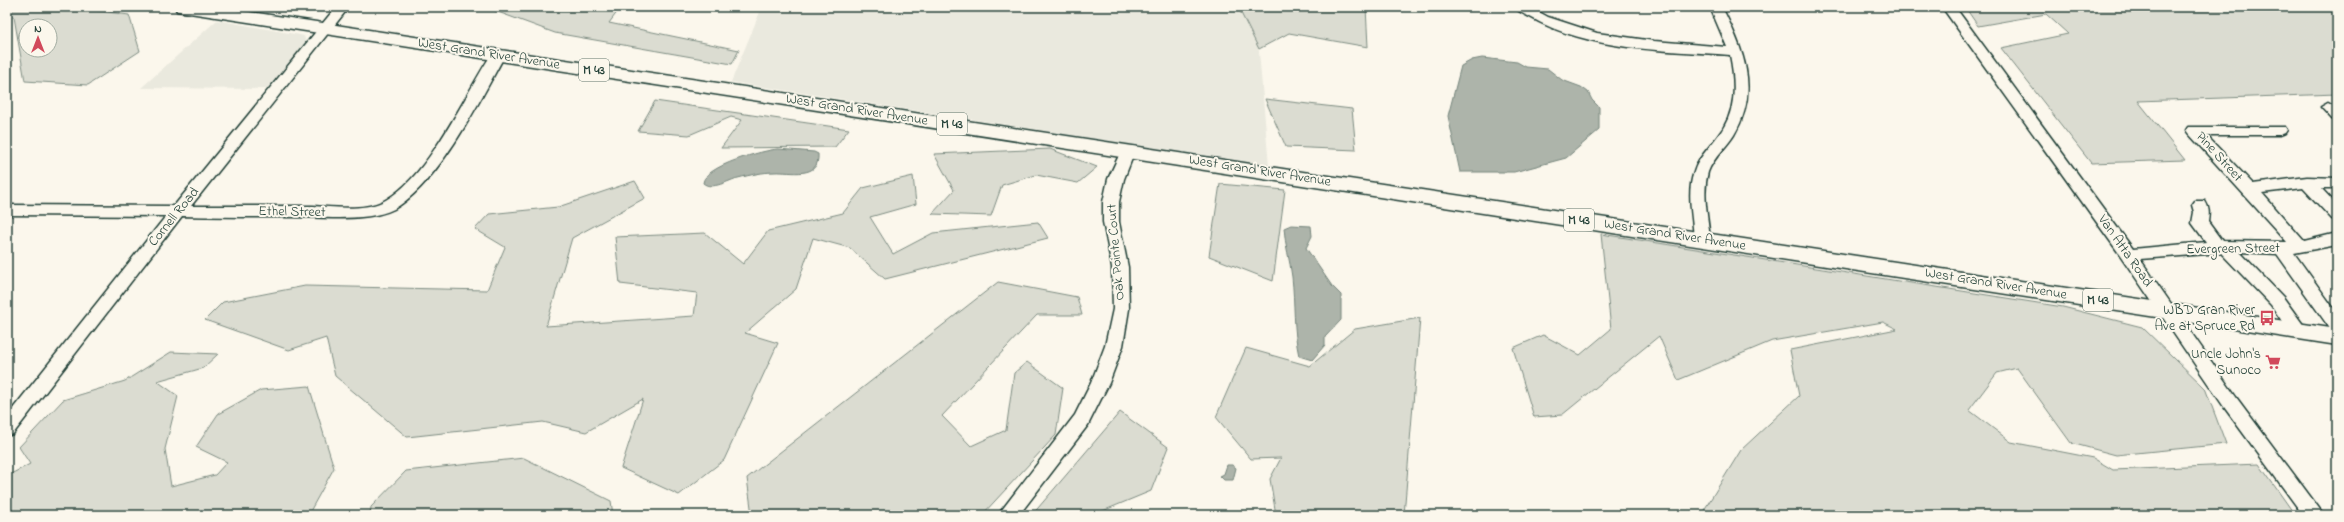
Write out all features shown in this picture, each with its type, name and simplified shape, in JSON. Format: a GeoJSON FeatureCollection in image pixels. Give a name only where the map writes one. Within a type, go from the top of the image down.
{"type":"FeatureCollection","features":[{"type":"Feature","properties":{"kind":"main road","name":"West Grand River Avenue"},"geometry":{"type":"LineString","coordinates":[[183,7],[1702,239],[2337,338]]}},
{"type":"Feature","properties":{"kind":"street","name":"Cornell Road"},"geometry":{"type":"LineString","coordinates":[[7,429],[179,210],[344,7]]}},
{"type":"Feature","properties":{"kind":"street"},"geometry":{"type":"LineString","coordinates":[[1521,7],[1546,21],[1575,32],[1608,38],[1736,52]]}},
{"type":"Feature","properties":{"kind":"street"},"geometry":{"type":"LineString","coordinates":[[1702,239],[1699,178],[1707,160],[1727,134],[1737,112],[1742,86],[1736,52],[1716,7]]}},
{"type":"Feature","properties":{"kind":"street","name":"Van Atta Road"},"geometry":{"type":"LineString","coordinates":[[1948,7],[2314,515]]}},
{"type":"Feature","properties":{"kind":"street","name":"Ethel Street"},"geometry":{"type":"LineString","coordinates":[[7,210],[343,212],[388,205],[411,186],[430,164],[498,55]]}},
{"type":"Feature","properties":{"kind":"street","name":"Pine Street"},"geometry":{"type":"LineString","coordinates":[[2280,130],[2193,130],[2250,190],[2300,247]]}},
{"type":"Feature","properties":{"kind":"street","name":"Oak Pointe Court"},"geometry":{"type":"LineString","coordinates":[[1008,515],[1082,420],[1100,383],[1114,346],[1121,309],[1120,266],[1111,222],[1111,202],[1116,179],[1128,151]]}},
{"type":"Feature","properties":{"kind":"street"},"geometry":{"type":"LineString","coordinates":[[2307,182],[2337,215]]}},
{"type":"Feature","properties":{"kind":"street"},"geometry":{"type":"LineString","coordinates":[[2250,190],[2307,182],[2337,183]]}},
{"type":"Feature","properties":{"kind":"street"},"geometry":{"type":"LineString","coordinates":[[2200,205],[2202,212],[2200,223],[2221,247],[2276,301],[2298,332]]}},
{"type":"Feature","properties":{"kind":"street","name":"Evergreen Street"},"geometry":{"type":"LineString","coordinates":[[2128,255],[2221,247],[2300,247],[2327,243],[2337,239]]}},
{"type":"Feature","properties":{"kind":"street"},"geometry":{"type":"LineString","coordinates":[[2282,248],[2337,326]]}},
{"type":"Feature","properties":{"kind":"shaded area"},"geometry":{"type":"Polygon","coordinates":[[[7,7],[72,7],[129,15],[140,51],[88,85],[25,81],[21,58],[58,58],[58,18],[18,18],[18,40],[14,17],[7,16],[7,7]]]}},
{"type":"Feature","properties":{"kind":"shaded area"},"geometry":{"type":"Polygon","coordinates":[[[621,7],[609,23],[739,50],[732,64],[555,33],[487,8],[621,7]]]}},
{"type":"Feature","properties":{"kind":"shaded area"},"geometry":{"type":"Polygon","coordinates":[[[762,7],[1255,7],[1269,166],[731,82],[762,7]]]}},
{"type":"Feature","properties":{"kind":"shaded area"},"geometry":{"type":"Polygon","coordinates":[[[1238,7],[1366,7],[1368,47],[1289,33],[1259,49],[1238,7]]]}},
{"type":"Feature","properties":{"kind":"shaded area"},"geometry":{"type":"Polygon","coordinates":[[[1965,7],[2337,7],[2337,94],[2138,101],[2185,160],[2091,163],[2001,48],[2068,34],[2046,14],[1978,26],[1965,7]]]}},
{"type":"Feature","properties":{"kind":"shaded area"},"geometry":{"type":"Polygon","coordinates":[[[217,20],[304,36],[306,42],[270,89],[141,88],[217,20]]]}},
{"type":"Feature","properties":{"kind":"shaded area"},"geometry":{"type":"Polygon","coordinates":[[[1482,58],[1517,62],[1526,67],[1548,69],[1562,80],[1581,87],[1588,92],[1592,100],[1599,107],[1599,130],[1566,158],[1514,172],[1460,172],[1448,116],[1461,66],[1472,60],[1482,58]]]}},
{"type":"Feature","properties":{"kind":"shaded area"},"geometry":{"type":"Polygon","coordinates":[[[1265,99],[1352,109],[1356,150],[1286,147],[1265,99]]]}},
{"type":"Feature","properties":{"kind":"shaded area"},"geometry":{"type":"Polygon","coordinates":[[[655,101],[849,129],[835,147],[721,148],[742,120],[731,117],[689,135],[638,131],[655,101]]]}},
{"type":"Feature","properties":{"kind":"shaded area"},"geometry":{"type":"Polygon","coordinates":[[[778,149],[814,152],[818,154],[817,162],[814,168],[809,171],[796,173],[761,173],[711,186],[703,183],[706,177],[723,165],[761,152],[778,149]]]}},
{"type":"Feature","properties":{"kind":"shaded area"},"geometry":{"type":"Polygon","coordinates":[[[1050,149],[1097,167],[1078,183],[1036,175],[1002,185],[991,216],[932,214],[954,190],[934,154],[1050,149]]]}},
{"type":"Feature","properties":{"kind":"shaded area"},"geometry":{"type":"Polygon","coordinates":[[[913,176],[916,204],[870,217],[893,254],[933,233],[1038,222],[1048,238],[885,279],[850,248],[813,238],[796,289],[745,333],[778,343],[724,460],[679,495],[621,468],[643,399],[586,432],[543,422],[407,437],[335,376],[326,338],[289,350],[205,320],[223,302],[305,286],[487,290],[505,247],[475,229],[489,214],[558,207],[635,181],[645,198],[572,238],[546,326],[694,316],[697,293],[620,284],[615,237],[705,233],[743,264],[768,231],[843,213],[863,188],[913,176]]]}},
{"type":"Feature","properties":{"kind":"shaded area"},"geometry":{"type":"Polygon","coordinates":[[[1220,184],[1285,190],[1273,281],[1209,256],[1220,184]]]}},
{"type":"Feature","properties":{"kind":"shaded area"},"geometry":{"type":"Polygon","coordinates":[[[1291,225],[1311,226],[1312,236],[1306,248],[1332,286],[1341,295],[1341,320],[1325,337],[1325,345],[1312,360],[1299,356],[1297,346],[1292,277],[1284,228],[1291,225]]]}},
{"type":"Feature","properties":{"kind":"shaded area"},"geometry":{"type":"Polygon","coordinates":[[[1601,234],[2063,307],[2142,327],[2205,388],[2226,444],[2116,455],[2071,443],[2017,368],[1997,373],[1969,410],[2011,442],[2093,458],[2113,470],[2259,464],[2295,515],[1701,515],[1741,450],[1799,396],[1790,350],[1897,329],[1883,322],[1772,341],[1678,380],[1659,336],[1562,415],[1534,417],[1513,348],[1543,335],[1580,355],[1611,329],[1601,234]]]}},
{"type":"Feature","properties":{"kind":"shaded area"},"geometry":{"type":"Polygon","coordinates":[[[998,282],[1077,297],[1082,315],[1037,315],[942,416],[971,446],[1006,430],[1014,373],[1027,362],[1063,388],[1056,435],[982,515],[752,515],[747,478],[998,282]]]}},
{"type":"Feature","properties":{"kind":"shaded area"},"geometry":{"type":"Polygon","coordinates":[[[1420,318],[1404,515],[1276,515],[1270,479],[1281,458],[1251,459],[1216,417],[1246,348],[1310,366],[1355,329],[1420,318]]]}},
{"type":"Feature","properties":{"kind":"shaded area"},"geometry":{"type":"Polygon","coordinates":[[[171,352],[218,354],[203,368],[157,381],[178,396],[165,449],[171,486],[215,475],[227,462],[196,447],[218,414],[261,390],[309,386],[334,468],[308,515],[7,515],[7,476],[30,464],[19,447],[63,400],[125,381],[171,352]]]}},
{"type":"Feature","properties":{"kind":"shaded area"},"geometry":{"type":"Polygon","coordinates":[[[1120,412],[1168,447],[1151,491],[1093,515],[1032,515],[1120,412]]]}},
{"type":"Feature","properties":{"kind":"shaded area"},"geometry":{"type":"Polygon","coordinates":[[[524,458],[611,501],[613,515],[370,515],[371,507],[406,471],[524,458]]]}},
{"type":"Feature","properties":{"kind":"shaded area"},"geometry":{"type":"Polygon","coordinates":[[[1227,465],[1232,465],[1236,468],[1233,480],[1224,480],[1220,476],[1224,474],[1227,465]]]}},
{"type":"Feature","properties":{"kind":"place","name":"WBD Gran River Ave at Spruce Rd"},"geometry":{"type":"Point","coordinates":[2267,318]}},
{"type":"Feature","properties":{"kind":"place","name":"Uncle John's Sunoco"},"geometry":{"type":"Point","coordinates":[2273,362]}}]}
